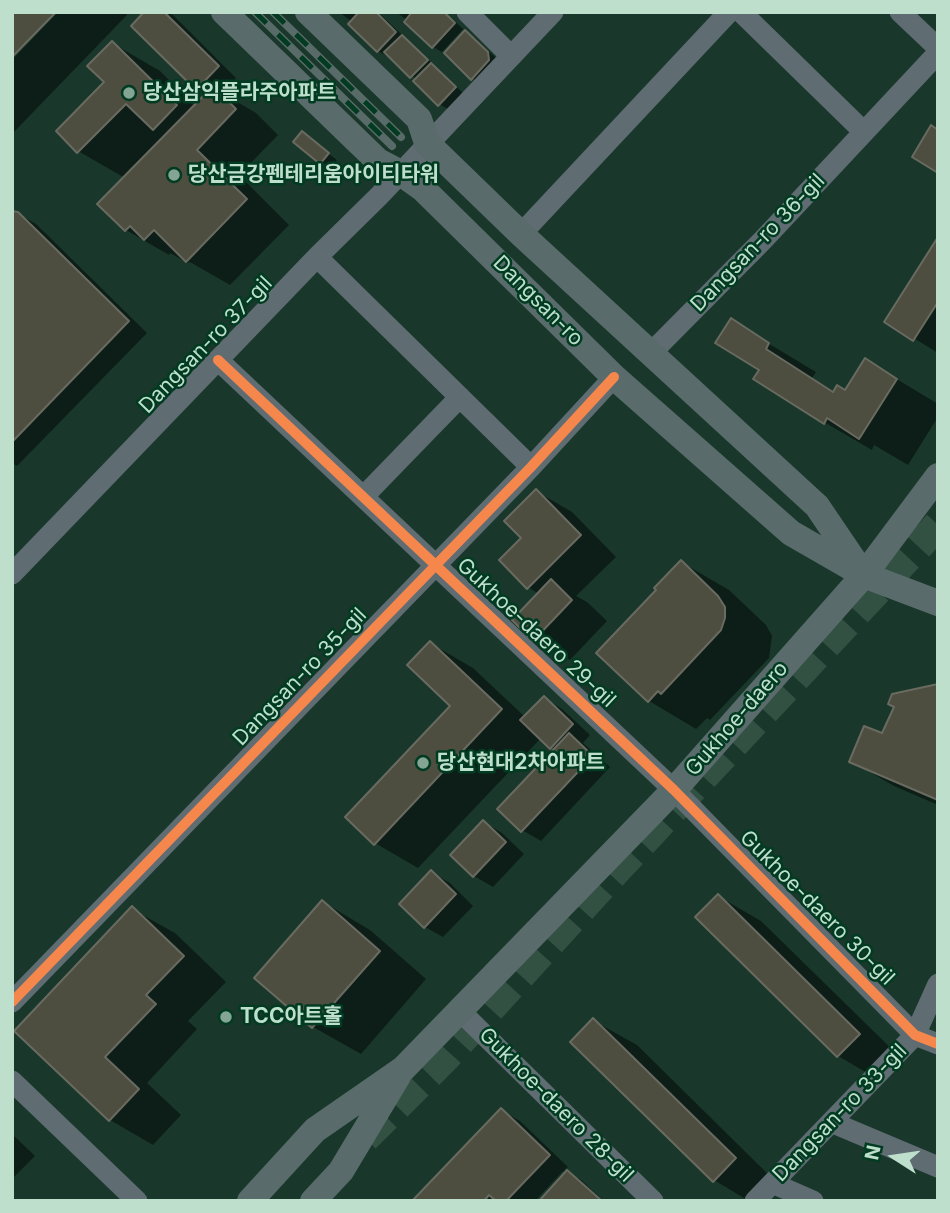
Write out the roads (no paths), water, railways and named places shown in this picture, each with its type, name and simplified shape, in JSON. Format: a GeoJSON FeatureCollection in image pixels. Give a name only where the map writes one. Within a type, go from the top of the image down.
{"type":"FeatureCollection","features":[{"type":"Feature","properties":{"kind":"main road","name":"Dangsan-ro"},"geometry":{"type":"LineString","coordinates":[[225,12],[378,162],[399,172],[423,189],[614,377],[791,533],[864,575],[938,603]]}},
{"type":"Feature","properties":{"kind":"main road","name":"Dangsan-ro"},"geometry":{"type":"LineString","coordinates":[[308,12],[419,119],[427,143],[528,241],[817,506],[864,575]]}},
{"type":"Feature","properties":{"kind":"main road"},"geometry":{"type":"LineString","coordinates":[[489,253],[481,239],[479,228],[487,223],[502,226],[528,241]]}},
{"type":"Feature","properties":{"kind":"main road","name":"Gukhoe-daero"},"geometry":{"type":"LineString","coordinates":[[250,1201],[315,1130],[403,1069],[674,790],[864,575],[938,476]]}},
{"type":"Feature","properties":{"kind":"main road","name":"Gukhoe-daero"},"geometry":{"type":"LineString","coordinates":[[313,1201],[341,1171],[403,1069]]}},
{"type":"Feature","properties":{"kind":"street"},"geometry":{"type":"LineString","coordinates":[[467,12],[511,56]]}},
{"type":"Feature","properties":{"kind":"street","name":"Dangsan-ro 37-gil"},"geometry":{"type":"LineString","coordinates":[[12,574],[379,196],[553,12]]}},
{"type":"Feature","properties":{"kind":"street","name":"Dangsan-ro"},"geometry":{"type":"LineString","coordinates":[[528,241],[729,12]]}},
{"type":"Feature","properties":{"kind":"street"},"geometry":{"type":"LineString","coordinates":[[741,12],[864,132]]}},
{"type":"Feature","properties":{"kind":"street","name":"Dangsan-ro 36-gil"},"geometry":{"type":"LineString","coordinates":[[652,352],[763,240],[938,51],[900,12]]}},
{"type":"Feature","properties":{"kind":"street"},"geometry":{"type":"LineString","coordinates":[[317,257],[531,467]]}},
{"type":"Feature","properties":{"kind":"street","name":"Gukhoe-daero 29-gil"},"geometry":{"type":"LineString","coordinates":[[218,360],[674,790]]}},
{"type":"Feature","properties":{"kind":"street","name":"Dangsan-ro 35-gil"},"geometry":{"type":"LineString","coordinates":[[12,1002],[531,467],[614,377]]}},
{"type":"Feature","properties":{"kind":"street"},"geometry":{"type":"LineString","coordinates":[[363,497],[460,397]]}},
{"type":"Feature","properties":{"kind":"street","name":"Gukhoe-daero 30-gil"},"geometry":{"type":"LineString","coordinates":[[674,790],[915,1035],[938,1045]]}},
{"type":"Feature","properties":{"kind":"street","name":"Dangsan-ro 33-gil"},"geometry":{"type":"LineString","coordinates":[[755,1201],[915,1035],[938,984]]}},
{"type":"Feature","properties":{"kind":"street","name":"Gukhoe-daero 28-gil"},"geometry":{"type":"LineString","coordinates":[[459,1010],[653,1201]]}},
{"type":"Feature","properties":{"kind":"street"},"geometry":{"type":"LineString","coordinates":[[12,1081],[137,1201]]}},
{"type":"Feature","properties":{"kind":"street"},"geometry":{"type":"LineString","coordinates":[[831,1122],[938,1167]]}},
{"type":"Feature","properties":{"kind":"street"},"geometry":{"type":"LineString","coordinates":[[772,1183],[813,1201]]}},
{"type":"Feature","properties":{"kind":"tunnel"},"geometry":{"type":"LineString","coordinates":[[365,1138],[446,1057],[938,525]]}},
{"type":"Feature","properties":{"kind":"railway"},"geometry":{"type":"LineString","coordinates":[[255,12],[392,146]]}},
{"type":"Feature","properties":{"kind":"railway"},"geometry":{"type":"LineString","coordinates":[[273,12],[401,137]]}},
{"type":"Feature","properties":{"kind":"place","name":"당산삼익플라주아파트"},"geometry":{"type":"Point","coordinates":[129,93]}},
{"type":"Feature","properties":{"kind":"place","name":"당산금강펜테리움아이티타워"},"geometry":{"type":"Point","coordinates":[174,175]}},
{"type":"Feature","properties":{"kind":"place","name":"당산현대2차아파트"},"geometry":{"type":"Point","coordinates":[423,763]}},
{"type":"Feature","properties":{"kind":"place","name":"TCC아트홀"},"geometry":{"type":"Point","coordinates":[226,1017]}}]}
